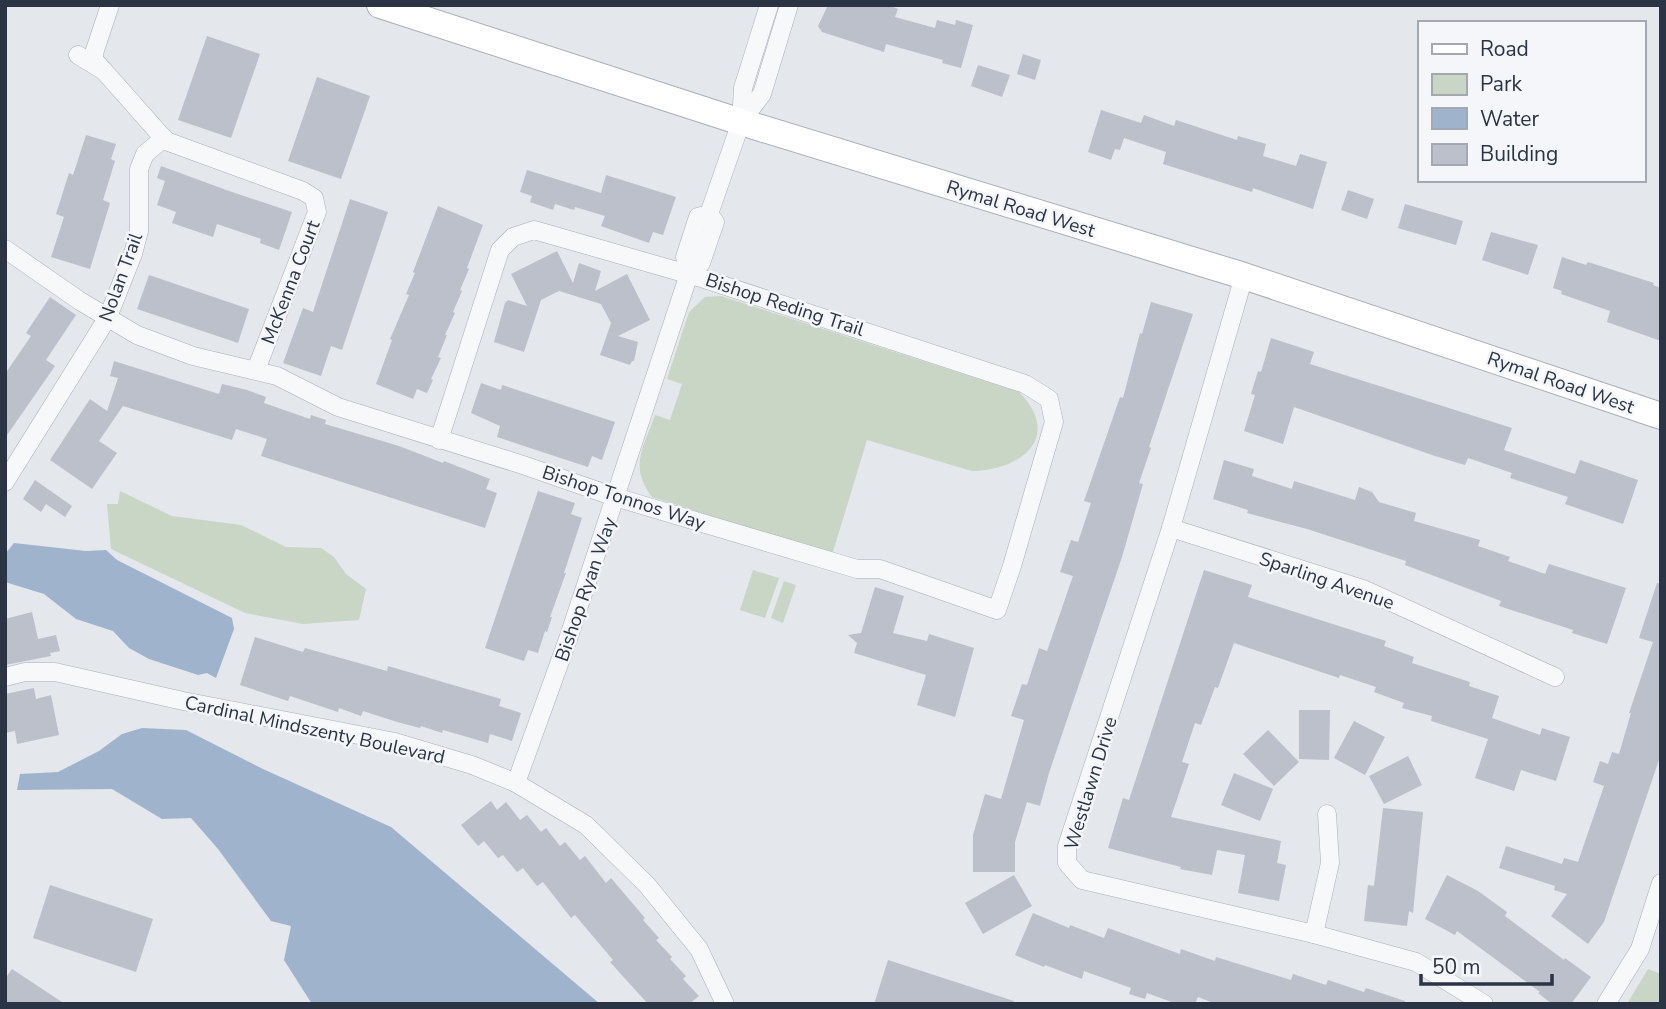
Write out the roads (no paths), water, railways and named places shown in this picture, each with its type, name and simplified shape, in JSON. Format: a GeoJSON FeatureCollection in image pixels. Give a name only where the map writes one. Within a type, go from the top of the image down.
{"type":"FeatureCollection","features":[{"type":"Feature","properties":{"kind":"main road","name":"Rymal Road West"},"geometry":{"type":"LineString","coordinates":[[380,5],[741,122],[1244,276],[1661,416]]}},
{"type":"Feature","properties":{"kind":"street"},"geometry":{"type":"LineString","coordinates":[[110,5],[94,56],[104,71],[164,138]]}},
{"type":"Feature","properties":{"kind":"street"},"geometry":{"type":"LineString","coordinates":[[741,122],[743,88],[769,5]]}},
{"type":"Feature","properties":{"kind":"street"},"geometry":{"type":"LineString","coordinates":[[741,122],[762,94],[789,5]]}},
{"type":"Feature","properties":{"kind":"street"},"geometry":{"type":"LineString","coordinates":[[78,55],[104,71]]}},
{"type":"Feature","properties":{"kind":"street","name":"Bishop Ryan Way"},"geometry":{"type":"LineString","coordinates":[[516,783],[568,639],[689,274],[701,263],[715,222],[709,214],[741,122]]}},
{"type":"Feature","properties":{"kind":"street","name":"Nolan Trail"},"geometry":{"type":"LineString","coordinates":[[5,482],[108,317],[133,254],[139,231],[139,169],[145,154],[164,138]]}},
{"type":"Feature","properties":{"kind":"street","name":"McKenna Court"},"geometry":{"type":"LineString","coordinates":[[5,249],[137,335],[193,356],[256,370],[317,212],[314,198],[303,191],[164,138]]}},
{"type":"Feature","properties":{"kind":"street","name":"Bishop Reding Trail"},"geometry":{"type":"LineString","coordinates":[[439,440],[500,250],[513,237],[534,230],[689,274],[889,337],[1025,384],[1049,399],[1054,422],[997,610]]}},
{"type":"Feature","properties":{"kind":"street","name":"Westlawn Drive"},"geometry":{"type":"LineString","coordinates":[[1244,276],[1171,528],[1067,846],[1067,863],[1082,880],[1314,934],[1416,961],[1483,1004]]}},
{"type":"Feature","properties":{"kind":"street","name":"Bishop Tonnos Way"},"geometry":{"type":"LineString","coordinates":[[256,370],[277,376],[338,407],[439,440],[615,497],[857,569],[880,569],[997,610]]}},
{"type":"Feature","properties":{"kind":"street","name":"Sparling Avenue"},"geometry":{"type":"LineString","coordinates":[[1171,528],[1363,589],[1555,677]]}},
{"type":"Feature","properties":{"kind":"street","name":"Cardinal Mindszenty Boulevard"},"geometry":{"type":"LineString","coordinates":[[5,677],[25,672],[55,672],[395,743],[437,754],[516,783],[586,825],[647,885],[699,949],[725,1004]]}},
{"type":"Feature","properties":{"kind":"street"},"geometry":{"type":"LineString","coordinates":[[1314,934],[1330,863],[1327,814]]}},
{"type":"Feature","properties":{"kind":"street"},"geometry":{"type":"LineString","coordinates":[[1606,1004],[1640,949],[1661,883]]}},
{"type":"Feature","properties":{"kind":"water"},"geometry":{"type":"Polygon","coordinates":[[[14,543],[86,551],[106,550],[117,560],[232,618],[234,629],[216,678],[207,673],[198,675],[149,659],[129,648],[113,631],[76,619],[44,594],[5,582],[5,554],[14,543]]]}},
{"type":"Feature","properties":{"kind":"water"},"geometry":{"type":"Polygon","coordinates":[[[142,728],[186,730],[263,769],[391,827],[600,1004],[312,1004],[284,960],[291,926],[271,921],[218,849],[191,818],[162,819],[112,789],[17,790],[20,774],[58,772],[99,751],[122,734],[142,728]]]}}]}
